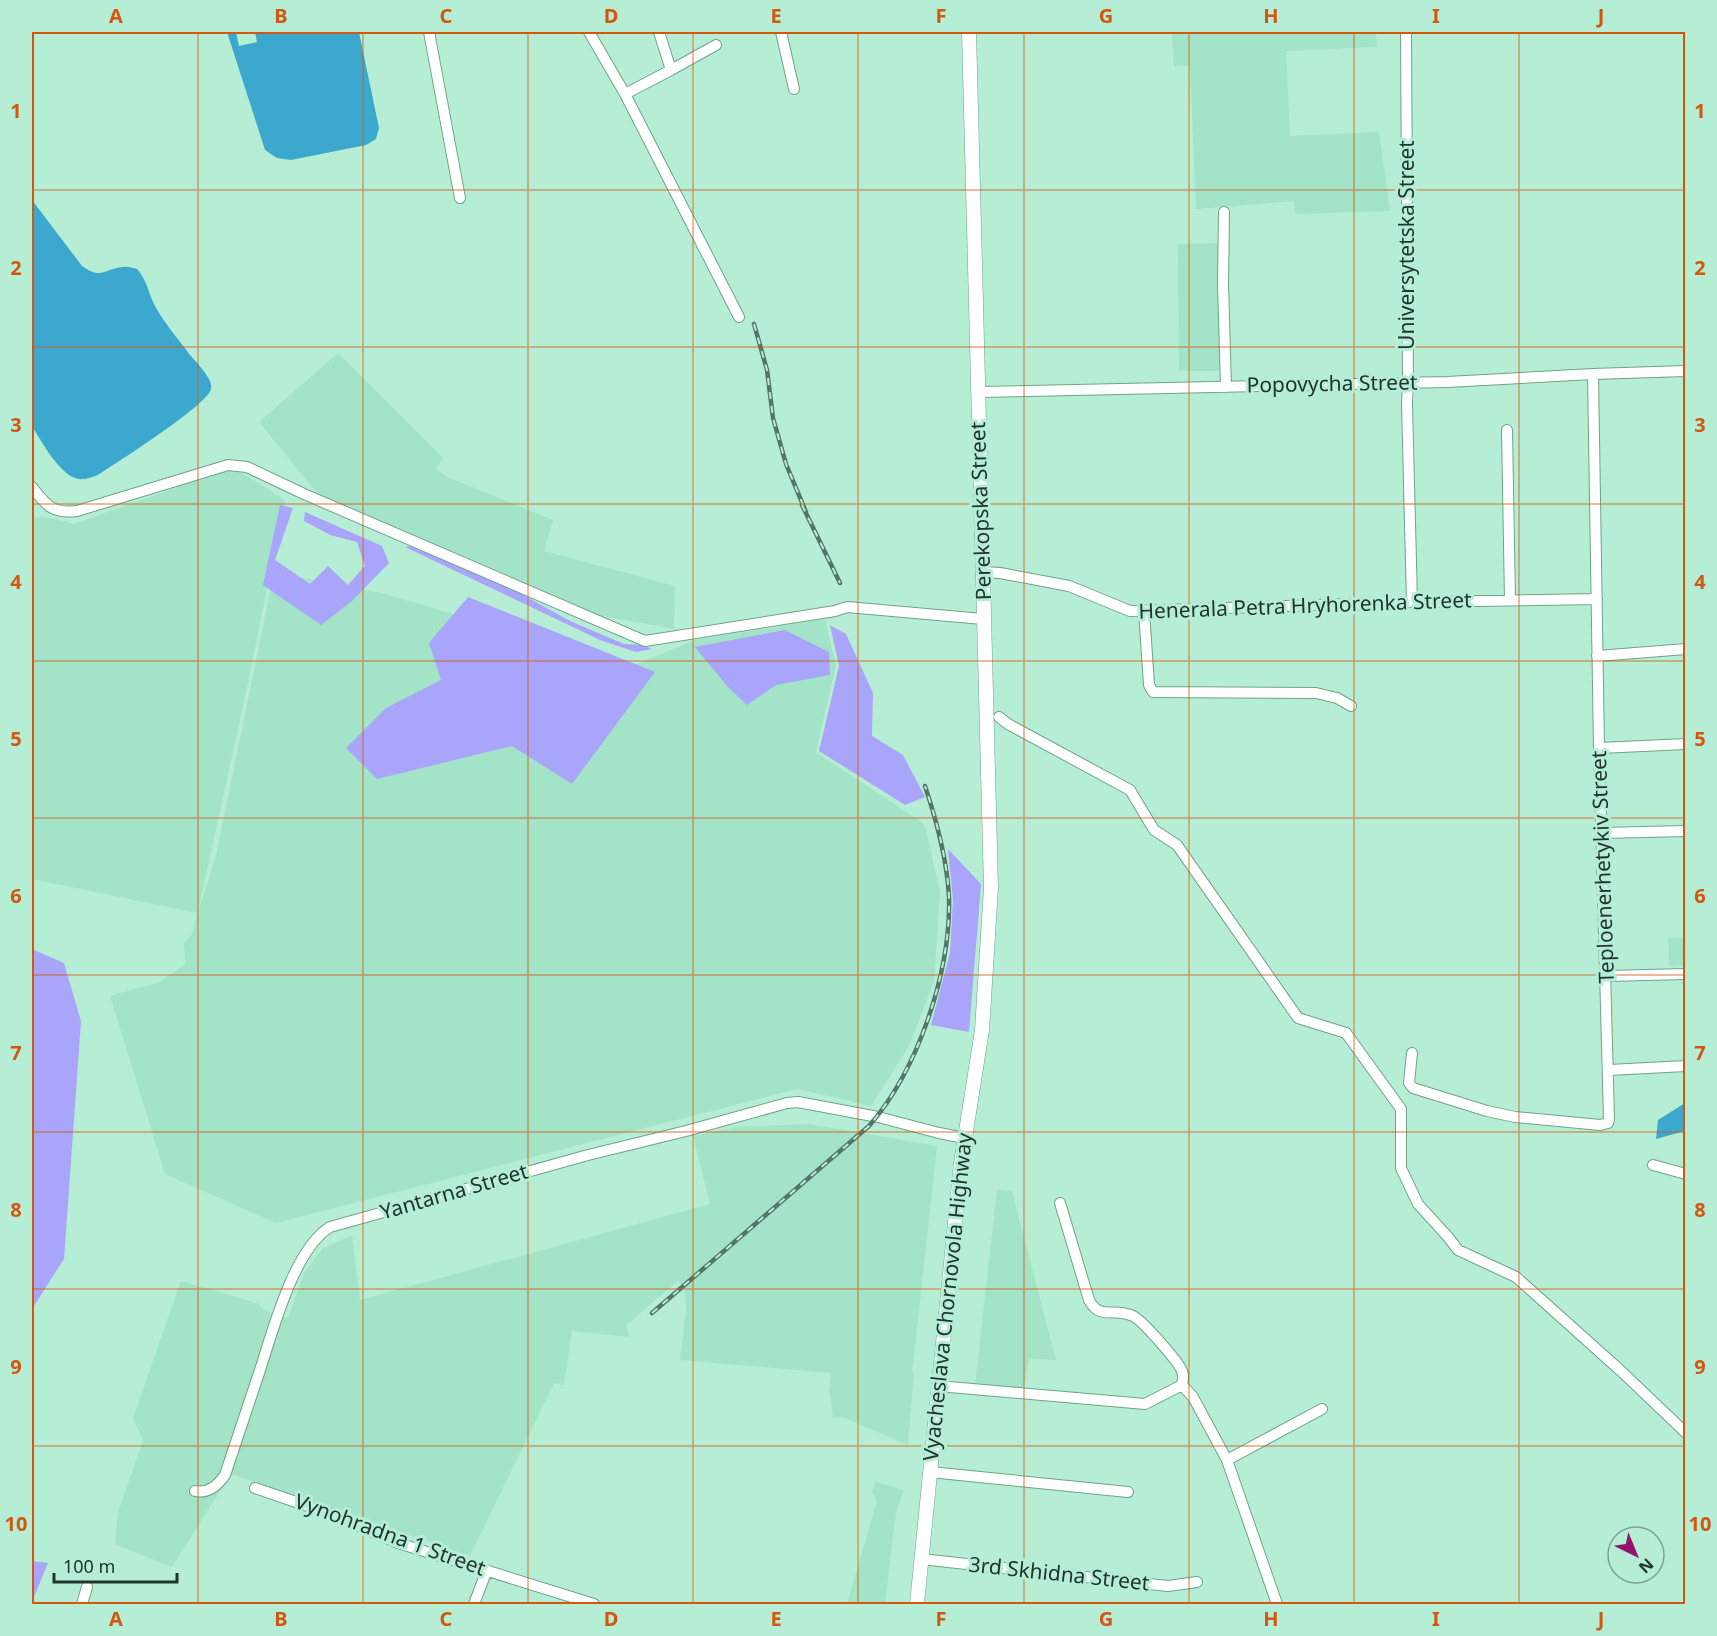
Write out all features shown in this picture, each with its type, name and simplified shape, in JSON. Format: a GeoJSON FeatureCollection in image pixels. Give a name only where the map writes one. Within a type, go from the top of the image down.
{"type":"FeatureCollection","features":[{"type":"Feature","properties":{"kind":"main road","name":"Perekopska Street"},"geometry":{"type":"LineString","coordinates":[[969,32],[991,878],[984,991]]}},
{"type":"Feature","properties":{"kind":"main road","name":"Vyacheslava Chornovola Highway"},"geometry":{"type":"LineString","coordinates":[[917,1605],[964,1138],[980,1045],[984,991]]}},
{"type":"Feature","properties":{"kind":"street"},"geometry":{"type":"LineString","coordinates":[[429,32],[460,198]]}},
{"type":"Feature","properties":{"kind":"street"},"geometry":{"type":"LineString","coordinates":[[589,32],[625,94],[739,316]]}},
{"type":"Feature","properties":{"kind":"street"},"geometry":{"type":"LineString","coordinates":[[659,32],[671,70]]}},
{"type":"Feature","properties":{"kind":"street"},"geometry":{"type":"LineString","coordinates":[[781,32],[794,89]]}},
{"type":"Feature","properties":{"kind":"street","name":"Universytetska Street"},"geometry":{"type":"LineString","coordinates":[[1406,32],[1407,405],[1412,602]]}},
{"type":"Feature","properties":{"kind":"street"},"geometry":{"type":"LineString","coordinates":[[625,94],[716,45]]}},
{"type":"Feature","properties":{"kind":"street"},"geometry":{"type":"LineString","coordinates":[[1224,212],[1223,284],[1226,387]]}},
{"type":"Feature","properties":{"kind":"street","name":"Popovycha Street"},"geometry":{"type":"LineString","coordinates":[[978,392],[1490,380],[1686,371]]}},
{"type":"Feature","properties":{"kind":"street","name":"Teploenerhetykiv Street"},"geometry":{"type":"LineString","coordinates":[[1412,1053],[1409,1083],[1413,1088],[1487,1111],[1515,1117],[1564,1123],[1600,1125],[1608,1123],[1610,1114],[1599,748],[1593,374]]}},
{"type":"Feature","properties":{"kind":"street"},"geometry":{"type":"LineString","coordinates":[[1507,430],[1510,600]]}},
{"type":"Feature","properties":{"kind":"street"},"geometry":{"type":"LineString","coordinates":[[32,487],[46,505],[53,510],[66,513],[237,464],[645,640],[835,611],[847,607],[983,619]]}},
{"type":"Feature","properties":{"kind":"street","name":"Henerala Petra Hryhorenka Street"},"geometry":{"type":"LineString","coordinates":[[983,572],[1069,586],[1126,610],[1144,611],[1412,602],[1597,599]]}},
{"type":"Feature","properties":{"kind":"street"},"geometry":{"type":"LineString","coordinates":[[1144,611],[1149,685],[1153,692],[1316,693],[1337,698],[1351,706]]}},
{"type":"Feature","properties":{"kind":"street"},"geometry":{"type":"LineString","coordinates":[[1597,656],[1686,649]]}},
{"type":"Feature","properties":{"kind":"street"},"geometry":{"type":"LineString","coordinates":[[999,717],[1130,790],[1154,830],[1177,845],[1298,1018],[1346,1033],[1401,1109],[1401,1168],[1418,1204],[1458,1250],[1516,1277],[1686,1433]]}},
{"type":"Feature","properties":{"kind":"street"},"geometry":{"type":"LineString","coordinates":[[1599,748],[1686,744]]}},
{"type":"Feature","properties":{"kind":"street"},"geometry":{"type":"LineString","coordinates":[[1602,833],[1686,831]]}},
{"type":"Feature","properties":{"kind":"street"},"geometry":{"type":"LineString","coordinates":[[1606,976],[1686,974]]}},
{"type":"Feature","properties":{"kind":"street"},"geometry":{"type":"LineString","coordinates":[[1609,1070],[1686,1066]]}},
{"type":"Feature","properties":{"kind":"street","name":"Yantarna Street"},"geometry":{"type":"LineString","coordinates":[[195,1491],[206,1491],[213,1488],[225,1475],[287,1290],[315,1240],[330,1227],[787,1102],[878,1117],[964,1138]]}},
{"type":"Feature","properties":{"kind":"street"},"geometry":{"type":"LineString","coordinates":[[1653,1165],[1686,1174]]}},
{"type":"Feature","properties":{"kind":"street"},"geometry":{"type":"LineString","coordinates":[[1060,1203],[1093,1308],[1103,1314],[1120,1312],[1134,1316],[1175,1360],[1183,1377],[1182,1385],[1193,1397],[1227,1460],[1277,1605]]}},
{"type":"Feature","properties":{"kind":"street"},"geometry":{"type":"LineString","coordinates":[[938,1386],[1145,1404],[1182,1385]]}},
{"type":"Feature","properties":{"kind":"street"},"geometry":{"type":"LineString","coordinates":[[1227,1460],[1322,1409]]}},
{"type":"Feature","properties":{"kind":"street"},"geometry":{"type":"LineString","coordinates":[[930,1472],[1128,1492]]}},
{"type":"Feature","properties":{"kind":"street","name":"Vynohradna 1 Street"},"geometry":{"type":"LineString","coordinates":[[255,1488],[331,1514],[398,1543],[594,1605]]}},
{"type":"Feature","properties":{"kind":"street","name":"3rd Skhidna Street"},"geometry":{"type":"LineString","coordinates":[[921,1559],[1168,1586],[1197,1582]]}},
{"type":"Feature","properties":{"kind":"street"},"geometry":{"type":"LineString","coordinates":[[474,1605],[487,1570]]}},
{"type":"Feature","properties":{"kind":"street"},"geometry":{"type":"LineString","coordinates":[[82,1605],[87,1587]]}},
{"type":"Feature","properties":{"kind":"shaded area"},"geometry":{"type":"Polygon","coordinates":[[[1172,32],[1376,32],[1377,47],[1286,51],[1290,136],[1379,132],[1390,211],[1295,214],[1294,201],[1196,209],[1190,66],[1174,66],[1172,32]]]}},
{"type":"Feature","properties":{"kind":"shaded area"},"geometry":{"type":"Polygon","coordinates":[[[1219,243],[1221,371],[1179,371],[1178,244],[1219,243]]]}},
{"type":"Feature","properties":{"kind":"shaded area"},"geometry":{"type":"Polygon","coordinates":[[[338,353],[443,458],[436,469],[447,477],[553,520],[544,551],[675,586],[674,629],[597,615],[317,493],[259,422],[338,353]]]}},
{"type":"Feature","properties":{"kind":"shaded area"},"geometry":{"type":"Polygon","coordinates":[[[239,471],[285,500],[198,912],[216,856],[274,572],[381,593],[632,666],[695,640],[825,619],[836,666],[816,752],[925,826],[940,892],[934,981],[910,1044],[871,1106],[797,1089],[276,1223],[165,1174],[110,996],[160,982],[185,964],[184,943],[193,933],[197,913],[32,879],[32,517],[51,518],[74,524],[220,472],[239,471]]]}},
{"type":"Feature","properties":{"kind":"shaded area"},"geometry":{"type":"Polygon","coordinates":[[[280,505],[293,508],[275,560],[310,584],[328,566],[348,585],[365,566],[357,542],[330,535],[304,521],[305,512],[382,546],[389,563],[352,601],[321,625],[263,585],[280,505]]]}},
{"type":"Feature","properties":{"kind":"shaded area"},"geometry":{"type":"Polygon","coordinates":[[[410,546],[507,586],[570,621],[624,644],[643,645],[652,649],[636,652],[600,640],[405,547],[410,546]]]}},
{"type":"Feature","properties":{"kind":"shaded area"},"geometry":{"type":"Polygon","coordinates":[[[468,597],[655,672],[572,784],[512,746],[377,779],[346,748],[386,708],[441,680],[429,643],[468,597]]]}},
{"type":"Feature","properties":{"kind":"shaded area"},"geometry":{"type":"Polygon","coordinates":[[[830,625],[846,634],[873,693],[872,736],[903,755],[925,797],[905,805],[819,751],[839,666],[830,625]]]}},
{"type":"Feature","properties":{"kind":"shaded area"},"geometry":{"type":"Polygon","coordinates":[[[785,630],[829,652],[830,675],[776,685],[747,705],[728,687],[695,647],[785,630]]]}},
{"type":"Feature","properties":{"kind":"shaded area"},"geometry":{"type":"Polygon","coordinates":[[[948,849],[981,884],[969,1032],[931,1025],[950,953],[953,900],[948,849]]]}},
{"type":"Feature","properties":{"kind":"shaded area"},"geometry":{"type":"Polygon","coordinates":[[[1668,938],[1685,938],[1685,965],[1669,966],[1668,938]]]}},
{"type":"Feature","properties":{"kind":"shaded area"},"geometry":{"type":"Polygon","coordinates":[[[32,949],[64,963],[81,1021],[64,1259],[32,1309],[32,949]]]}},
{"type":"Feature","properties":{"kind":"shaded area"},"geometry":{"type":"Polygon","coordinates":[[[809,1124],[937,1146],[912,1372],[914,1372],[908,1445],[845,1418],[833,1417],[829,1390],[831,1373],[680,1360],[686,1309],[685,1291],[678,1281],[626,1325],[629,1337],[572,1331],[564,1385],[554,1383],[470,1556],[231,1474],[172,1567],[115,1544],[118,1512],[143,1441],[133,1418],[181,1281],[257,1303],[265,1311],[288,1318],[305,1271],[322,1249],[352,1235],[360,1300],[710,1204],[693,1136],[737,1127],[809,1124]]]}},
{"type":"Feature","properties":{"kind":"shaded area"},"geometry":{"type":"Polygon","coordinates":[[[997,1190],[1012,1191],[1056,1360],[1029,1359],[1024,1389],[975,1385],[997,1190]]]}},
{"type":"Feature","properties":{"kind":"shaded area"},"geometry":{"type":"Polygon","coordinates":[[[875,1482],[904,1490],[896,1512],[885,1604],[847,1604],[877,1501],[872,1492],[875,1482]]]}},
{"type":"Feature","properties":{"kind":"shaded area"},"geometry":{"type":"Polygon","coordinates":[[[32,1561],[48,1563],[32,1602],[32,1561]]]}},
{"type":"Feature","properties":{"kind":"water"},"geometry":{"type":"Polygon","coordinates":[[[227,32],[359,32],[379,128],[376,139],[366,145],[291,160],[277,158],[265,150],[227,32]]]}},
{"type":"Feature","properties":{"kind":"water"},"geometry":{"type":"Polygon","coordinates":[[[32,200],[82,266],[98,273],[125,267],[137,269],[160,315],[206,375],[211,385],[206,397],[195,408],[141,447],[98,475],[87,479],[72,477],[65,472],[52,457],[32,426],[32,200]]]}},
{"type":"Feature","properties":{"kind":"water"},"geometry":{"type":"Polygon","coordinates":[[[1685,1103],[1685,1131],[1656,1139],[1658,1120],[1685,1103]]]}},
{"type":"Feature","properties":{"kind":"pier"},"geometry":{"type":"Polygon","coordinates":[[[236,32],[255,32],[257,42],[239,46],[236,32]]]}},
{"type":"Feature","properties":{"kind":"railway"},"geometry":{"type":"LineString","coordinates":[[754,324],[767,370],[773,418],[786,464],[806,512]]}},
{"type":"Feature","properties":{"kind":"railway"},"geometry":{"type":"LineString","coordinates":[[802,505],[840,583]]}},
{"type":"Feature","properties":{"kind":"railway"},"geometry":{"type":"LineString","coordinates":[[652,1313],[869,1126],[887,1103],[902,1077],[928,1019],[944,957],[948,926],[949,897],[944,855],[925,786]]}}]}
